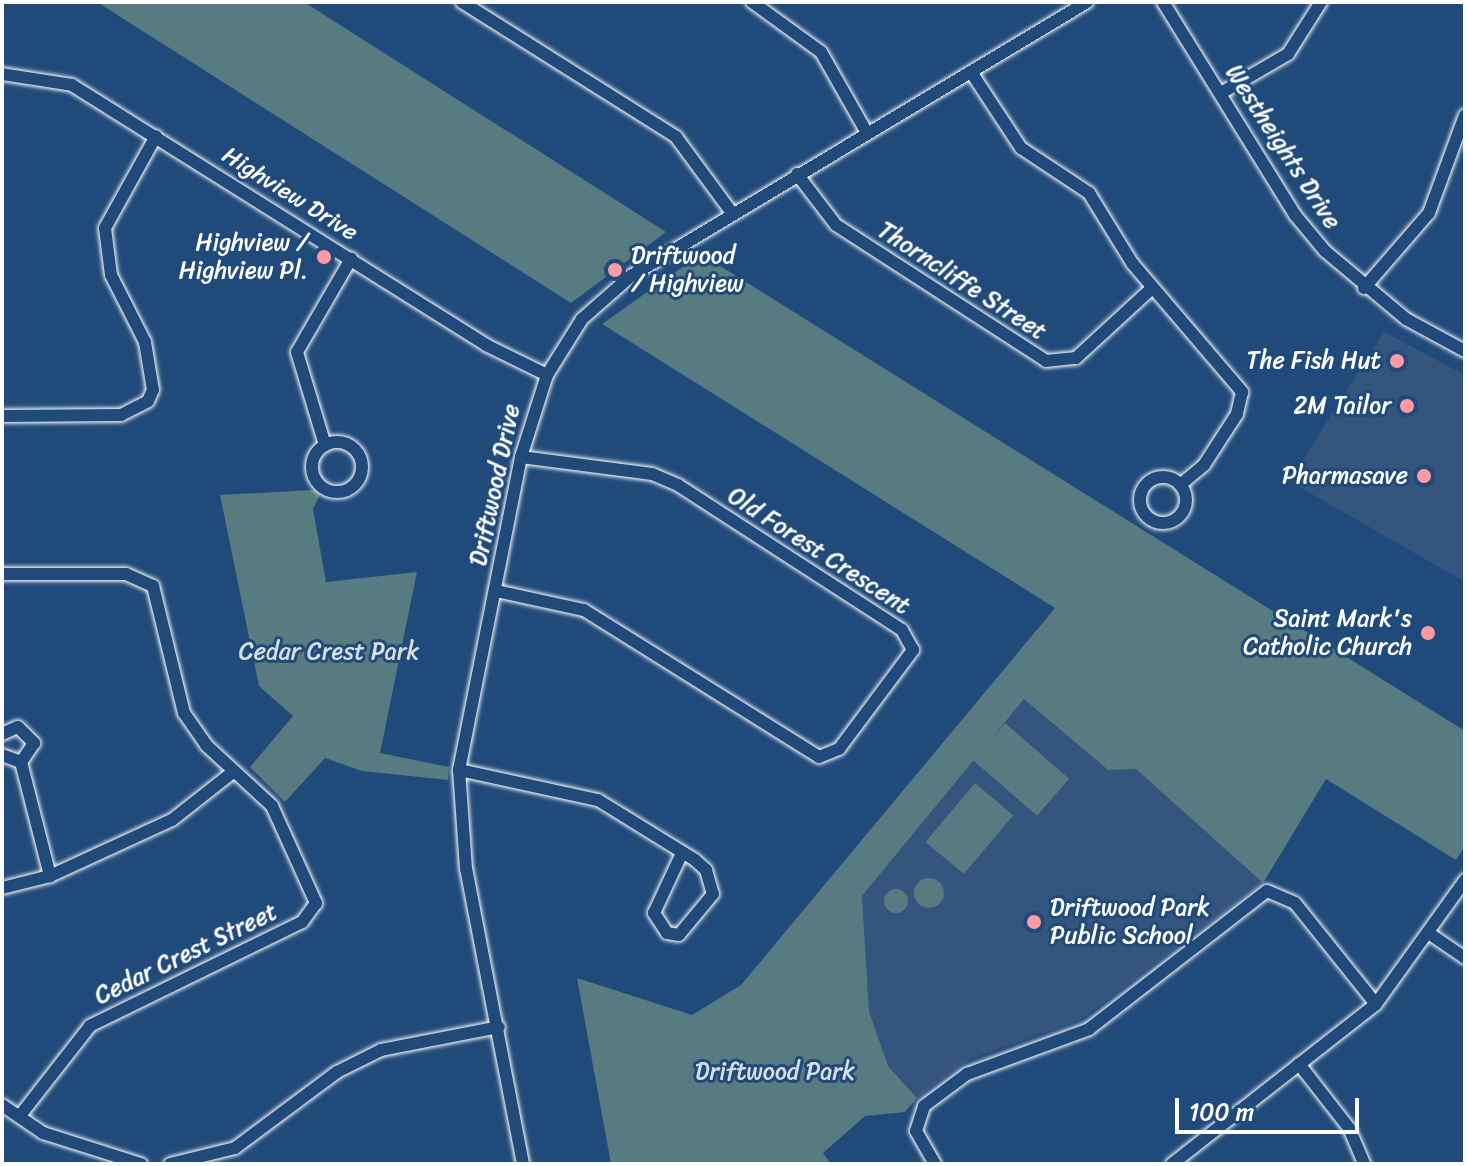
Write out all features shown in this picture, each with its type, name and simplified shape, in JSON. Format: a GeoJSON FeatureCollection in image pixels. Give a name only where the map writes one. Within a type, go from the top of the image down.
{"type":"FeatureCollection","features":[{"type":"Feature","properties":{"kind":"street"},"geometry":{"type":"LineString","coordinates":[[462,2],[676,137],[732,213]]}},
{"type":"Feature","properties":{"kind":"street"},"geometry":{"type":"LineString","coordinates":[[752,2],[821,52],[867,133]]}},
{"type":"Feature","properties":{"kind":"street","name":"Driftwood Drive"},"geometry":{"type":"LineString","coordinates":[[523,1164],[499,1027],[466,869],[459,770],[521,457],[547,375],[565,340],[606,295],[732,213],[1087,2]]}},
{"type":"Feature","properties":{"kind":"street","name":"Westheights Drive"},"geometry":{"type":"LineString","coordinates":[[1163,2],[1295,215],[1364,288],[1465,351]]}},
{"type":"Feature","properties":{"kind":"street"},"geometry":{"type":"LineString","coordinates":[[1221,93],[1288,54],[1321,2]]}},
{"type":"Feature","properties":{"kind":"street"},"geometry":{"type":"LineString","coordinates":[[971,72],[1021,148],[1089,193],[1152,288],[1242,392],[1237,414],[1204,465],[1180,485]]}},
{"type":"Feature","properties":{"kind":"street","name":"Highview Drive"},"geometry":{"type":"LineString","coordinates":[[2,74],[63,82],[547,375]]}},
{"type":"Feature","properties":{"kind":"street"},"geometry":{"type":"LineString","coordinates":[[1364,288],[1429,213],[1465,115]]}},
{"type":"Feature","properties":{"kind":"street"},"geometry":{"type":"LineString","coordinates":[[2,416],[121,415],[148,401],[145,342],[111,275],[105,228],[156,136]]}},
{"type":"Feature","properties":{"kind":"street","name":"Thorncliffe Street"},"geometry":{"type":"LineString","coordinates":[[797,174],[836,225],[1046,361],[1076,358],[1152,288]]}},
{"type":"Feature","properties":{"kind":"street"},"geometry":{"type":"LineString","coordinates":[[325,445],[297,352],[351,259]]}},
{"type":"Feature","properties":{"kind":"street"},"geometry":{"type":"LineString","coordinates":[[345,444],[359,456],[361,473],[348,489],[331,492],[316,481],[312,463],[325,445],[345,444]]}},
{"type":"Feature","properties":{"kind":"street","name":"Old Forest Crescent"},"geometry":{"type":"LineString","coordinates":[[496,591],[584,610],[819,757],[839,749],[913,650],[902,630],[678,485],[652,474],[521,457]]}},
{"type":"Feature","properties":{"kind":"street","name":"Cedar Crest Street"},"geometry":{"type":"LineString","coordinates":[[2,574],[147,580],[156,593],[184,713],[233,772],[272,806],[316,903],[302,922],[90,1026],[19,1117]]}},
{"type":"Feature","properties":{"kind":"street"},"geometry":{"type":"LineString","coordinates":[[2,734],[18,727],[32,737],[33,751],[21,762]]}},
{"type":"Feature","properties":{"kind":"street"},"geometry":{"type":"LineString","coordinates":[[2,755],[21,762]]}},
{"type":"Feature","properties":{"kind":"street"},"geometry":{"type":"LineString","coordinates":[[21,762],[50,876]]}},
{"type":"Feature","properties":{"kind":"street"},"geometry":{"type":"LineString","coordinates":[[459,770],[589,797],[682,853],[706,870],[713,894],[679,935],[667,933],[654,913],[682,853]]}},
{"type":"Feature","properties":{"kind":"street"},"geometry":{"type":"LineString","coordinates":[[2,888],[50,876],[172,820],[233,772]]}},
{"type":"Feature","properties":{"kind":"street"},"geometry":{"type":"LineString","coordinates":[[1172,1164],[1376,1004],[1430,934],[1465,880]]}},
{"type":"Feature","properties":{"kind":"street"},"geometry":{"type":"LineString","coordinates":[[935,1164],[916,1131],[924,1106],[967,1074],[1089,1029],[1267,891],[1295,903],[1376,1004]]}},
{"type":"Feature","properties":{"kind":"street"},"geometry":{"type":"LineString","coordinates":[[1430,934],[1465,958]]}},
{"type":"Feature","properties":{"kind":"street"},"geometry":{"type":"LineString","coordinates":[[170,1164],[235,1148],[337,1072],[381,1050],[499,1027]]}},
{"type":"Feature","properties":{"kind":"street"},"geometry":{"type":"LineString","coordinates":[[1299,1064],[1349,1128],[1364,1164]]}},
{"type":"Feature","properties":{"kind":"street"},"geometry":{"type":"LineString","coordinates":[[2,1105],[19,1117],[101,1156],[141,1164]]}},
{"type":"Feature","properties":{"kind":"shaded area"},"geometry":{"type":"Polygon","coordinates":[[[1384,332],[1465,375],[1465,582],[1289,481],[1384,332]]]}},
{"type":"Feature","properties":{"kind":"shaded area","name":"Driftwood Park Public School"},"geometry":{"type":"Polygon","coordinates":[[[1024,699],[1108,770],[1136,769],[1263,883],[1080,1020],[970,1059],[917,1098],[888,1066],[869,1011],[862,896],[1024,699]]]}},
{"type":"Feature","properties":{"kind":"green space"},"geometry":{"type":"Polygon","coordinates":[[[97,2],[304,2],[666,232],[571,303],[97,2]]]}},
{"type":"Feature","properties":{"kind":"green space","name":"Driftwood Park"},"geometry":{"type":"Polygon","coordinates":[[[701,254],[1465,731],[1465,846],[1456,860],[1326,779],[1263,883],[1136,769],[1108,770],[1024,699],[862,896],[869,1011],[888,1066],[917,1098],[905,1112],[865,1116],[823,1153],[831,1164],[611,1164],[577,978],[692,1015],[741,985],[1055,608],[602,324],[701,254]]]}},
{"type":"Feature","properties":{"kind":"green space","name":"Cedar Crest Park"},"geometry":{"type":"Polygon","coordinates":[[[314,490],[320,495],[313,509],[326,582],[417,572],[380,753],[449,767],[448,780],[362,771],[325,758],[285,802],[250,767],[293,716],[259,686],[220,495],[314,490]]]}},
{"type":"Feature","properties":{"kind":"green space"},"geometry":{"type":"Polygon","coordinates":[[[1005,723],[1069,779],[1037,816],[973,760],[1005,723]]]}},
{"type":"Feature","properties":{"kind":"green space"},"geometry":{"type":"Polygon","coordinates":[[[975,783],[1013,815],[964,874],[926,842],[975,783]]]}},
{"type":"Feature","properties":{"kind":"green space"},"geometry":{"type":"Polygon","coordinates":[[[929,878],[940,882],[944,893],[940,904],[929,908],[918,904],[914,893],[918,882],[929,878]]]}},
{"type":"Feature","properties":{"kind":"green space"},"geometry":{"type":"Polygon","coordinates":[[[896,889],[904,893],[908,901],[904,909],[896,913],[888,909],[884,901],[888,893],[896,889]]]}},
{"type":"Feature","properties":{"kind":"place","name":"Highview / Highview Pl."},"geometry":{"type":"Point","coordinates":[324,257]}},
{"type":"Feature","properties":{"kind":"place","name":"Driftwood / Highview"},"geometry":{"type":"Point","coordinates":[615,270]}},
{"type":"Feature","properties":{"kind":"place","name":"The Fish Hut"},"geometry":{"type":"Point","coordinates":[1397,361]}},
{"type":"Feature","properties":{"kind":"place","name":"2M Tailor"},"geometry":{"type":"Point","coordinates":[1407,406]}},
{"type":"Feature","properties":{"kind":"place","name":"Pharmasave"},"geometry":{"type":"Point","coordinates":[1424,476]}},
{"type":"Feature","properties":{"kind":"place","name":"Saint Mark's Catholic Church"},"geometry":{"type":"Point","coordinates":[1428,633]}},
{"type":"Feature","properties":{"kind":"place","name":"Driftwood Park Public School"},"geometry":{"type":"Point","coordinates":[1034,922]}}]}
